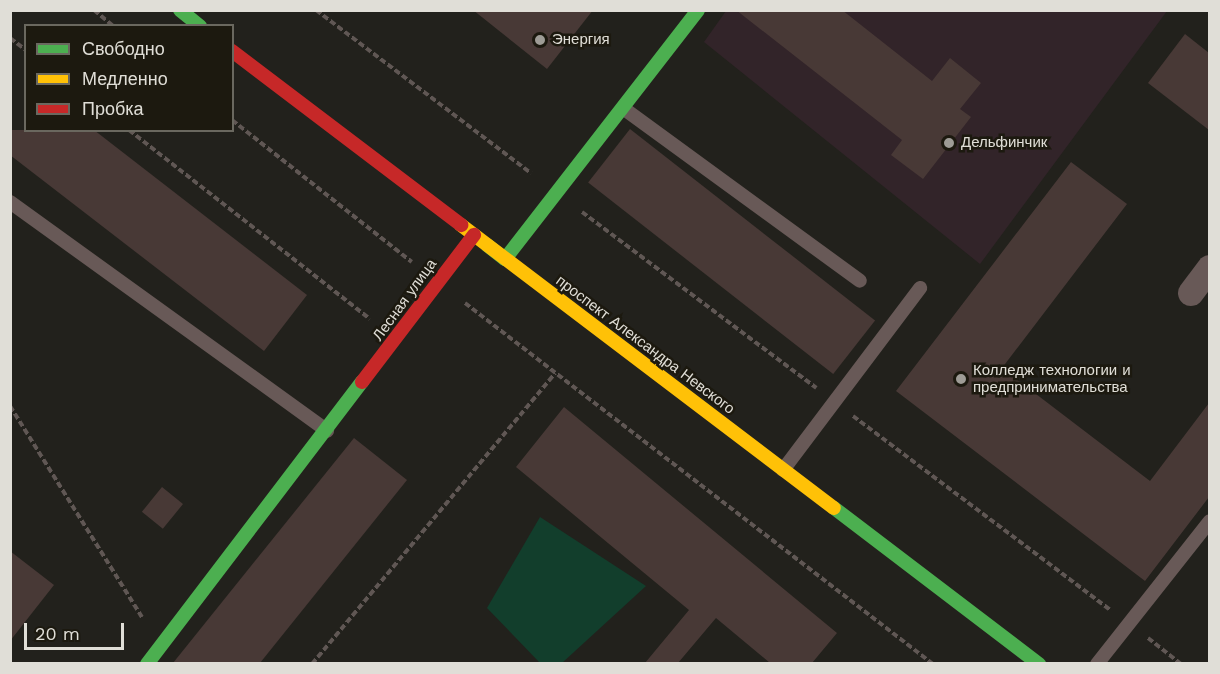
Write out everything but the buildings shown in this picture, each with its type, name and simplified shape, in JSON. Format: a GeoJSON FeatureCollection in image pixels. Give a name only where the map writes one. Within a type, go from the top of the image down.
{"type":"FeatureCollection","features":[{"type":"Feature","properties":{"kind":"main road"},"geometry":{"type":"LineString","coordinates":[[180,10],[198,24]]}},
{"type":"Feature","properties":{"kind":"main road"},"geometry":{"type":"LineString","coordinates":[[234,53],[505,259],[554,191],[698,10]]}},
{"type":"Feature","properties":{"kind":"main road","name":"Лесная улица"},"geometry":{"type":"LineString","coordinates":[[147,663],[328,432],[474,235]]}},
{"type":"Feature","properties":{"kind":"main road","name":"проспект Александра Невского"},"geometry":{"type":"LineString","coordinates":[[505,259],[1039,663]]}},
{"type":"Feature","properties":{"kind":"street"},"geometry":{"type":"LineString","coordinates":[[1191,293],[1209,268]]}},
{"type":"Feature","properties":{"kind":"lane"},"geometry":{"type":"LineString","coordinates":[[671,10],[688,24]]}},
{"type":"Feature","properties":{"kind":"lane"},"geometry":{"type":"LineString","coordinates":[[621,107],[860,281]]}},
{"type":"Feature","properties":{"kind":"lane"},"geometry":{"type":"LineString","coordinates":[[10,202],[328,432]]}},
{"type":"Feature","properties":{"kind":"lane"},"geometry":{"type":"LineString","coordinates":[[783,470],[920,288]]}},
{"type":"Feature","properties":{"kind":"lane"},"geometry":{"type":"LineString","coordinates":[[1097,663],[1209,521]]}},
{"type":"Feature","properties":{"kind":"path"},"geometry":{"type":"LineString","coordinates":[[94,10],[111,24]]}},
{"type":"Feature","properties":{"kind":"path"},"geometry":{"type":"LineString","coordinates":[[316,10],[1181,663]]}},
{"type":"Feature","properties":{"kind":"path"},"geometry":{"type":"LineString","coordinates":[[10,38],[24,48]]}},
{"type":"Feature","properties":{"kind":"path"},"geometry":{"type":"LineString","coordinates":[[234,122],[438,283],[933,663]]}},
{"type":"Feature","properties":{"kind":"path"},"geometry":{"type":"LineString","coordinates":[[132,132],[396,339]]}},
{"type":"Feature","properties":{"kind":"path"},"geometry":{"type":"LineString","coordinates":[[312,663],[555,373]]}},
{"type":"Feature","properties":{"kind":"path"},"geometry":{"type":"LineString","coordinates":[[10,406],[159,645]]}},
{"type":"Feature","properties":{"kind":"shaded area","name":"Дельфинчик"},"geometry":{"type":"Polygon","coordinates":[[[726,11],[1167,11],[980,264],[704,42],[726,11]]]}},
{"type":"Feature","properties":{"kind":"green space"},"geometry":{"type":"Polygon","coordinates":[[[540,517],[646,586],[562,663],[540,663],[487,608],[540,517]]]}},
{"type":"Feature","properties":{"kind":"traffic: fast"},"geometry":{"type":"LineString","coordinates":[[180,10],[198,24]]}},
{"type":"Feature","properties":{"kind":"traffic: fast"},"geometry":{"type":"LineString","coordinates":[[487,245],[505,259],[698,10]]}},
{"type":"Feature","properties":{"kind":"traffic: fast"},"geometry":{"type":"LineString","coordinates":[[147,664],[362,382]]}},
{"type":"Feature","properties":{"kind":"traffic: fast"},"geometry":{"type":"LineString","coordinates":[[834,508],[1039,664]]}},
{"type":"Feature","properties":{"kind":"traffic: slow"},"geometry":{"type":"LineString","coordinates":[[461,225],[834,508]]}},
{"type":"Feature","properties":{"kind":"traffic: jam"},"geometry":{"type":"LineString","coordinates":[[234,53],[461,225]]}},
{"type":"Feature","properties":{"kind":"traffic: jam"},"geometry":{"type":"LineString","coordinates":[[362,382],[474,235]]}},
{"type":"Feature","properties":{"kind":"place","name":"Энергия"},"geometry":{"type":"Point","coordinates":[540,40]}},
{"type":"Feature","properties":{"kind":"place","name":"Дельфинчик"},"geometry":{"type":"Point","coordinates":[949,143]}},
{"type":"Feature","properties":{"kind":"place","name":"Колледж технологии и предпринимательства"},"geometry":{"type":"Point","coordinates":[961,379]}}]}
